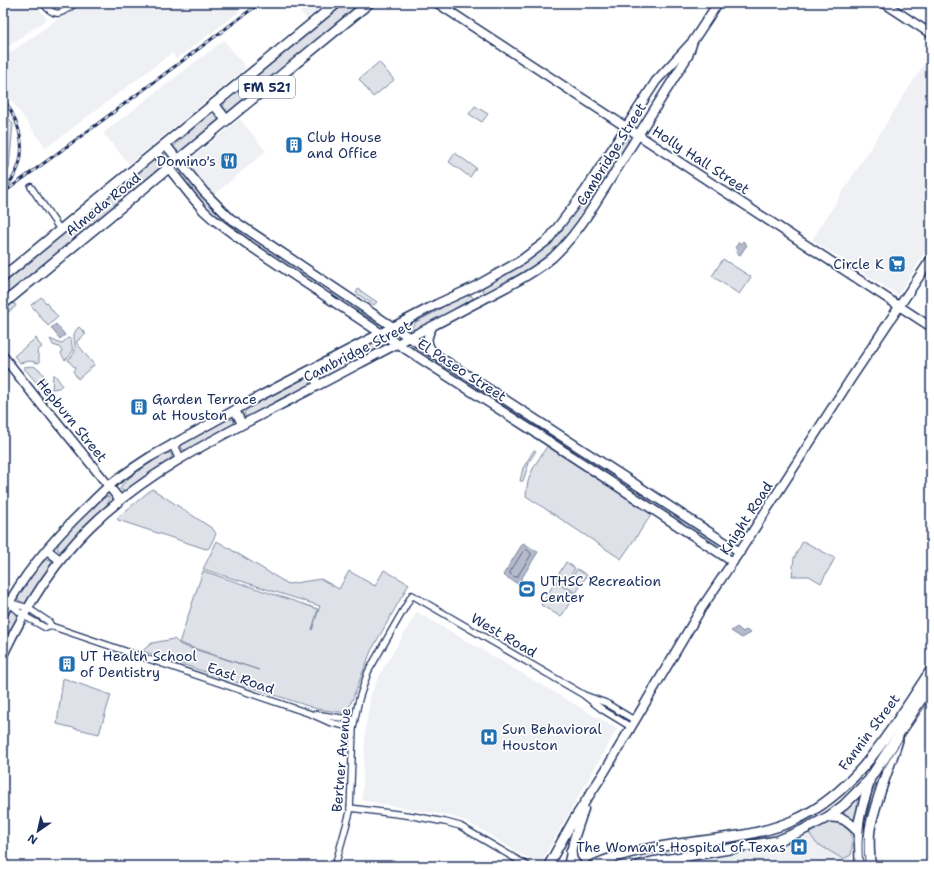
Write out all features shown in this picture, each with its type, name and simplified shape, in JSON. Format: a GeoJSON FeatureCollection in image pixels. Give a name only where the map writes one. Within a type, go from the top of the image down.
{"type":"FeatureCollection","features":[{"type":"Feature","properties":{"kind":"main road","name":"Almeda Road"},"geometry":{"type":"LineString","coordinates":[[3,277],[61,231],[337,3]]}},
{"type":"Feature","properties":{"kind":"main road","name":"Almeda Road"},"geometry":{"type":"LineString","coordinates":[[3,304],[368,3]]}},
{"type":"Feature","properties":{"kind":"main road"},"geometry":{"type":"LineString","coordinates":[[214,104],[226,120]]}},
{"type":"Feature","properties":{"kind":"main road","name":"Fannin Street"},"geometry":{"type":"LineString","coordinates":[[592,866],[611,862],[649,848],[760,832],[796,820],[830,798],[846,785],[884,739],[931,670]]}},
{"type":"Feature","properties":{"kind":"main road","name":"Fannin Street"},"geometry":{"type":"LineString","coordinates":[[637,866],[652,862],[777,841],[828,817],[844,805],[869,780],[931,684]]}},
{"type":"Feature","properties":{"kind":"main road"},"geometry":{"type":"LineString","coordinates":[[870,866],[870,828],[877,802],[902,728]]}},
{"type":"Feature","properties":{"kind":"main road"},"geometry":{"type":"LineString","coordinates":[[860,866],[858,831],[862,808],[876,756],[884,739]]}},
{"type":"Feature","properties":{"kind":"main road"},"geometry":{"type":"LineString","coordinates":[[828,817],[837,816],[846,819],[858,831]]}},
{"type":"Feature","properties":{"kind":"main road"},"geometry":{"type":"LineString","coordinates":[[571,851],[572,859],[578,866]]}},
{"type":"Feature","properties":{"kind":"street"},"geometry":{"type":"LineString","coordinates":[[44,3],[51,12],[57,14],[62,13],[76,3]]}},
{"type":"Feature","properties":{"kind":"street","name":"Holly Hall Street"},"geometry":{"type":"LineString","coordinates":[[437,3],[931,327]]}},
{"type":"Feature","properties":{"kind":"street","name":"Cambridge Street"},"geometry":{"type":"LineString","coordinates":[[3,614],[9,603],[47,550],[71,522],[109,486],[150,457],[235,410],[437,304],[474,287],[520,261],[548,240],[584,191],[656,81],[693,41],[718,3]]}},
{"type":"Feature","properties":{"kind":"street"},"geometry":{"type":"LineString","coordinates":[[884,3],[931,34]]}},
{"type":"Feature","properties":{"kind":"street","name":"Cambridge Street"},"geometry":{"type":"LineString","coordinates":[[3,655],[28,608],[60,560],[90,527],[120,500],[145,481],[180,459],[242,424],[432,327],[520,280],[552,257],[577,231],[688,56],[693,41]]}},
{"type":"Feature","properties":{"kind":"street","name":"El Paseo Street"},"geometry":{"type":"LineString","coordinates":[[165,144],[204,192],[230,218],[327,284],[740,552]]}},
{"type":"Feature","properties":{"kind":"street","name":"El Paseo Street"},"geometry":{"type":"LineString","coordinates":[[156,152],[199,205],[213,219],[224,227],[382,334],[733,562]]}},
{"type":"Feature","properties":{"kind":"street"},"geometry":{"type":"LineString","coordinates":[[31,188],[61,231]]}},
{"type":"Feature","properties":{"kind":"street"},"geometry":{"type":"LineString","coordinates":[[224,227],[230,218]]}},
{"type":"Feature","properties":{"kind":"street","name":"Knight Road"},"geometry":{"type":"LineString","coordinates":[[548,866],[574,819],[605,771],[701,609],[740,552],[850,380],[931,259]]}},
{"type":"Feature","properties":{"kind":"street"},"geometry":{"type":"LineString","coordinates":[[321,293],[327,284]]}},
{"type":"Feature","properties":{"kind":"street"},"geometry":{"type":"LineString","coordinates":[[474,287],[481,300]]}},
{"type":"Feature","properties":{"kind":"street"},"geometry":{"type":"LineString","coordinates":[[365,322],[367,332],[366,342]]}},
{"type":"Feature","properties":{"kind":"street"},"geometry":{"type":"LineString","coordinates":[[432,327],[427,337],[427,341],[435,354]]}},
{"type":"Feature","properties":{"kind":"street","name":"Hepburn Street"},"geometry":{"type":"LineString","coordinates":[[3,356],[120,500]]}},
{"type":"Feature","properties":{"kind":"street"},"geometry":{"type":"LineString","coordinates":[[311,371],[318,385]]}},
{"type":"Feature","properties":{"kind":"street"},"geometry":{"type":"LineString","coordinates":[[235,410],[242,424]]}},
{"type":"Feature","properties":{"kind":"street"},"geometry":{"type":"LineString","coordinates":[[544,438],[552,430]]}},
{"type":"Feature","properties":{"kind":"street"},"geometry":{"type":"LineString","coordinates":[[173,444],[180,459]]}},
{"type":"Feature","properties":{"kind":"street"},"geometry":{"type":"LineString","coordinates":[[634,497],[641,487]]}},
{"type":"Feature","properties":{"kind":"street"},"geometry":{"type":"LineString","coordinates":[[47,550],[60,560]]}},
{"type":"Feature","properties":{"kind":"street","name":"West Road"},"geometry":{"type":"LineString","coordinates":[[412,595],[584,695],[597,707],[633,723]]}},
{"type":"Feature","properties":{"kind":"street","name":"Bertner Avenue"},"geometry":{"type":"LineString","coordinates":[[335,866],[342,845],[350,808],[353,728],[359,699],[368,672],[412,595]]}},
{"type":"Feature","properties":{"kind":"street","name":"East Road"},"geometry":{"type":"LineString","coordinates":[[9,603],[28,608],[49,622],[51,626]]}},
{"type":"Feature","properties":{"kind":"street","name":"East Road"},"geometry":{"type":"LineString","coordinates":[[9,603],[24,616],[46,628],[51,626],[311,714],[329,722],[353,728]]}},
{"type":"Feature","properties":{"kind":"street","name":"East Road"},"geometry":{"type":"LineString","coordinates":[[311,714],[322,714],[354,720]]}},
{"type":"Feature","properties":{"kind":"street","name":"Knight Road"},"geometry":{"type":"LineString","coordinates":[[568,866],[578,826],[589,795]]}},
{"type":"Feature","properties":{"kind":"street"},"geometry":{"type":"LineString","coordinates":[[350,808],[412,816],[460,826],[528,866]]}},
{"type":"Feature","properties":{"kind":"shaded area"},"geometry":{"type":"Polygon","coordinates":[[[3,3],[35,3],[47,19],[3,50],[3,3]]]}},
{"type":"Feature","properties":{"kind":"shaded area"},"geometry":{"type":"Polygon","coordinates":[[[80,3],[232,3],[239,12],[176,59],[172,53],[46,148],[3,89],[3,58],[80,3]]]}},
{"type":"Feature","properties":{"kind":"shaded area"},"geometry":{"type":"Polygon","coordinates":[[[294,3],[325,3],[306,19],[294,3]]]}},
{"type":"Feature","properties":{"kind":"shaded area"},"geometry":{"type":"Polygon","coordinates":[[[344,3],[361,3],[229,112],[223,107],[225,101],[344,3]]]}},
{"type":"Feature","properties":{"kind":"shaded area"},"geometry":{"type":"Polygon","coordinates":[[[224,40],[246,68],[129,164],[103,133],[224,40]]]}},
{"type":"Feature","properties":{"kind":"shaded area"},"geometry":{"type":"Polygon","coordinates":[[[379,62],[394,80],[373,97],[359,79],[379,62]]]}},
{"type":"Feature","properties":{"kind":"shaded area"},"geometry":{"type":"Polygon","coordinates":[[[924,64],[931,69],[931,243],[898,295],[812,240],[924,64]]]}},
{"type":"Feature","properties":{"kind":"shaded area"},"geometry":{"type":"Polygon","coordinates":[[[475,106],[488,114],[482,122],[469,114],[475,106]]]}},
{"type":"Feature","properties":{"kind":"shaded area"},"geometry":{"type":"Polygon","coordinates":[[[3,110],[13,124],[9,169],[3,173],[3,110]]]}},
{"type":"Feature","properties":{"kind":"shaded area"},"geometry":{"type":"Polygon","coordinates":[[[215,111],[220,118],[219,123],[178,154],[173,148],[174,146],[207,116],[215,111]]]}},
{"type":"Feature","properties":{"kind":"shaded area"},"geometry":{"type":"Polygon","coordinates":[[[240,119],[266,151],[213,196],[186,163],[240,119]]]}},
{"type":"Feature","properties":{"kind":"shaded area"},"geometry":{"type":"Polygon","coordinates":[[[625,136],[628,138],[627,145],[609,178],[568,238],[540,264],[490,293],[484,293],[482,289],[484,286],[533,255],[625,136]]]}},
{"type":"Feature","properties":{"kind":"shaded area"},"geometry":{"type":"Polygon","coordinates":[[[455,153],[476,168],[470,177],[449,162],[455,153]]]}},
{"type":"Feature","properties":{"kind":"shaded area"},"geometry":{"type":"Polygon","coordinates":[[[154,159],[162,169],[3,300],[3,284],[154,159]]]}},
{"type":"Feature","properties":{"kind":"shaded area"},"geometry":{"type":"Polygon","coordinates":[[[181,169],[219,212],[220,218],[208,211],[190,191],[176,172],[181,169]]]}},
{"type":"Feature","properties":{"kind":"shaded area"},"geometry":{"type":"Polygon","coordinates":[[[232,225],[321,282],[319,286],[235,233],[230,227],[232,225]]]}},
{"type":"Feature","properties":{"kind":"shaded area"},"geometry":{"type":"Polygon","coordinates":[[[723,259],[751,277],[739,294],[712,276],[723,259]]]}},
{"type":"Feature","properties":{"kind":"shaded area"},"geometry":{"type":"Polygon","coordinates":[[[358,289],[377,302],[374,305],[356,293],[358,289]]]}},
{"type":"Feature","properties":{"kind":"shaded area"},"geometry":{"type":"Polygon","coordinates":[[[332,290],[382,323],[379,325],[337,300],[330,292],[332,290]]]}},
{"type":"Feature","properties":{"kind":"shaded area"},"geometry":{"type":"Polygon","coordinates":[[[466,295],[471,295],[473,298],[470,302],[419,330],[411,332],[410,329],[416,322],[437,311],[451,301],[466,295]]]}},
{"type":"Feature","properties":{"kind":"shaded area"},"geometry":{"type":"Polygon","coordinates":[[[41,297],[58,317],[48,326],[31,305],[41,297]]]}},
{"type":"Feature","properties":{"kind":"shaded area"},"geometry":{"type":"Polygon","coordinates":[[[11,302],[16,305],[15,307],[4,315],[3,308],[11,302]]]}},
{"type":"Feature","properties":{"kind":"shaded area"},"geometry":{"type":"Polygon","coordinates":[[[79,327],[86,334],[76,342],[94,365],[78,379],[73,371],[75,368],[68,360],[73,356],[75,351],[74,335],[75,331],[79,327]]]}},
{"type":"Feature","properties":{"kind":"shaded area"},"geometry":{"type":"Polygon","coordinates":[[[36,338],[42,347],[37,353],[39,356],[39,363],[30,361],[20,363],[14,356],[36,338]]]}},
{"type":"Feature","properties":{"kind":"shaded area"},"geometry":{"type":"Polygon","coordinates":[[[68,338],[71,339],[72,351],[70,356],[65,360],[61,354],[62,351],[59,347],[53,345],[50,339],[61,344],[68,338]]]}},
{"type":"Feature","properties":{"kind":"shaded area"},"geometry":{"type":"Polygon","coordinates":[[[382,339],[385,341],[379,348],[333,376],[324,377],[322,373],[332,363],[359,348],[382,339]]]}},
{"type":"Feature","properties":{"kind":"shaded area"},"geometry":{"type":"Polygon","coordinates":[[[415,346],[427,355],[451,367],[540,425],[542,430],[536,429],[423,356],[413,348],[415,346]]]}},
{"type":"Feature","properties":{"kind":"shaded area"},"geometry":{"type":"Polygon","coordinates":[[[33,366],[39,369],[45,377],[43,390],[23,367],[33,366]]]}},
{"type":"Feature","properties":{"kind":"shaded area"},"geometry":{"type":"Polygon","coordinates":[[[53,375],[55,375],[62,385],[59,388],[52,389],[53,375]]]}},
{"type":"Feature","properties":{"kind":"shaded area"},"geometry":{"type":"Polygon","coordinates":[[[310,378],[312,382],[311,385],[251,417],[246,417],[244,413],[265,397],[295,382],[310,378]]]}},
{"type":"Feature","properties":{"kind":"shaded area"},"geometry":{"type":"Polygon","coordinates":[[[233,419],[234,423],[230,428],[189,450],[183,450],[181,446],[184,443],[224,420],[233,419]]]}},
{"type":"Feature","properties":{"kind":"shaded area"},"geometry":{"type":"Polygon","coordinates":[[[557,436],[629,484],[633,489],[628,489],[556,442],[553,437],[557,436]]]}},
{"type":"Feature","properties":{"kind":"shaded area"},"geometry":{"type":"Polygon","coordinates":[[[548,445],[652,514],[621,559],[526,496],[530,475],[548,445]]]}},
{"type":"Feature","properties":{"kind":"shaded area"},"geometry":{"type":"Polygon","coordinates":[[[534,450],[536,451],[530,460],[523,481],[520,481],[523,468],[534,450]]]}},
{"type":"Feature","properties":{"kind":"shaded area"},"geometry":{"type":"Polygon","coordinates":[[[165,453],[170,453],[172,456],[166,464],[130,489],[123,491],[120,489],[134,474],[165,453]]]}},
{"type":"Feature","properties":{"kind":"shaded area"},"geometry":{"type":"Polygon","coordinates":[[[152,489],[213,529],[216,534],[209,548],[206,549],[118,520],[117,518],[152,489]]]}},
{"type":"Feature","properties":{"kind":"shaded area"},"geometry":{"type":"Polygon","coordinates":[[[108,496],[110,499],[106,506],[88,522],[69,546],[60,551],[57,549],[59,542],[70,527],[94,505],[108,496]]]}},
{"type":"Feature","properties":{"kind":"shaded area"},"geometry":{"type":"Polygon","coordinates":[[[645,497],[650,498],[725,545],[727,550],[723,551],[646,501],[645,497]]]}},
{"type":"Feature","properties":{"kind":"shaded area"},"geometry":{"type":"Polygon","coordinates":[[[217,541],[288,584],[321,579],[339,589],[349,571],[375,586],[384,570],[409,584],[371,651],[347,713],[317,709],[142,651],[152,643],[174,639],[181,645],[259,670],[179,643],[203,571],[318,609],[312,630],[320,606],[203,569],[217,541]]]}},
{"type":"Feature","properties":{"kind":"shaded area"},"geometry":{"type":"Polygon","coordinates":[[[803,541],[835,558],[821,583],[809,576],[792,576],[794,558],[803,541]]]}},
{"type":"Feature","properties":{"kind":"shaded area"},"geometry":{"type":"Polygon","coordinates":[[[49,559],[52,561],[49,571],[26,604],[18,600],[19,595],[40,564],[49,559]]]}},
{"type":"Feature","properties":{"kind":"shaded area"},"geometry":{"type":"Polygon","coordinates":[[[566,562],[575,568],[565,586],[555,580],[566,562]]]}},
{"type":"Feature","properties":{"kind":"shaded area"},"geometry":{"type":"Polygon","coordinates":[[[577,569],[587,575],[576,593],[566,587],[577,569]]]}},
{"type":"Feature","properties":{"kind":"shaded area"},"geometry":{"type":"Polygon","coordinates":[[[555,582],[575,594],[561,617],[541,605],[555,582]]]}},
{"type":"Feature","properties":{"kind":"shaded area"},"geometry":{"type":"Polygon","coordinates":[[[10,611],[14,611],[19,616],[3,648],[3,622],[10,611]]]}},
{"type":"Feature","properties":{"kind":"shaded area","name":"Sun Behavioral Houston"},"geometry":{"type":"Polygon","coordinates":[[[417,612],[617,729],[540,864],[517,852],[479,828],[460,819],[442,814],[362,800],[366,724],[371,694],[380,674],[417,612]]]}},
{"type":"Feature","properties":{"kind":"shaded area"},"geometry":{"type":"Polygon","coordinates":[[[63,678],[111,695],[99,734],[57,724],[63,678]]]}},
{"type":"Feature","properties":{"kind":"shaded area"},"geometry":{"type":"Polygon","coordinates":[[[860,794],[862,795],[856,823],[839,814],[860,794]]]}},
{"type":"Feature","properties":{"kind":"shaded area"},"geometry":{"type":"Polygon","coordinates":[[[835,821],[841,823],[849,829],[852,838],[851,855],[843,859],[816,843],[809,833],[828,822],[835,821]]]}},
{"type":"Feature","properties":{"kind":"shaded area","name":"The Woman's Hospital of Texas"},"geometry":{"type":"Polygon","coordinates":[[[809,833],[816,843],[843,859],[851,855],[852,866],[655,866],[765,851],[794,841],[809,833]]]}},
{"type":"Feature","properties":{"kind":"water"},"geometry":{"type":"Polygon","coordinates":[[[743,241],[747,245],[740,255],[736,253],[737,249],[735,248],[739,242],[741,244],[743,241]]]}},
{"type":"Feature","properties":{"kind":"water"},"geometry":{"type":"Polygon","coordinates":[[[56,324],[65,335],[60,339],[51,328],[56,324]]]}},
{"type":"Feature","properties":{"kind":"water"},"geometry":{"type":"Polygon","coordinates":[[[523,543],[538,552],[518,584],[503,575],[523,543]]]}},
{"type":"Feature","properties":{"kind":"water"},"geometry":{"type":"Polygon","coordinates":[[[737,627],[743,632],[746,630],[751,633],[742,638],[731,631],[737,627]]]}},
{"type":"Feature","properties":{"kind":"tram line"},"geometry":{"type":"LineString","coordinates":[[863,866],[862,845],[866,811],[877,782],[894,752],[931,697]]}},
{"type":"Feature","properties":{"kind":"railway"},"geometry":{"type":"LineString","coordinates":[[3,193],[260,3]]}},
{"type":"Feature","properties":{"kind":"railway"},"geometry":{"type":"LineString","coordinates":[[3,98],[15,120],[21,143],[21,155],[18,166],[13,177],[5,188]]}},
{"type":"Feature","properties":{"kind":"place","name":"Club House and Office"},"geometry":{"type":"Point","coordinates":[294,145]}},
{"type":"Feature","properties":{"kind":"place","name":"Domino's"},"geometry":{"type":"Point","coordinates":[229,161]}},
{"type":"Feature","properties":{"kind":"place","name":"Circle K"},"geometry":{"type":"Point","coordinates":[897,264]}},
{"type":"Feature","properties":{"kind":"place","name":"Garden Terrace at Houston"},"geometry":{"type":"Point","coordinates":[139,407]}},
{"type":"Feature","properties":{"kind":"place","name":"UTHSC Recreation Center"},"geometry":{"type":"Point","coordinates":[527,589]}},
{"type":"Feature","properties":{"kind":"place","name":"UT Health School of Dentistry"},"geometry":{"type":"Point","coordinates":[67,664]}},
{"type":"Feature","properties":{"kind":"place","name":"Sun Behavioral Houston"},"geometry":{"type":"Point","coordinates":[489,737]}},
{"type":"Feature","properties":{"kind":"place","name":"The Woman's Hospital of Texas"},"geometry":{"type":"Point","coordinates":[799,847]}}]}
